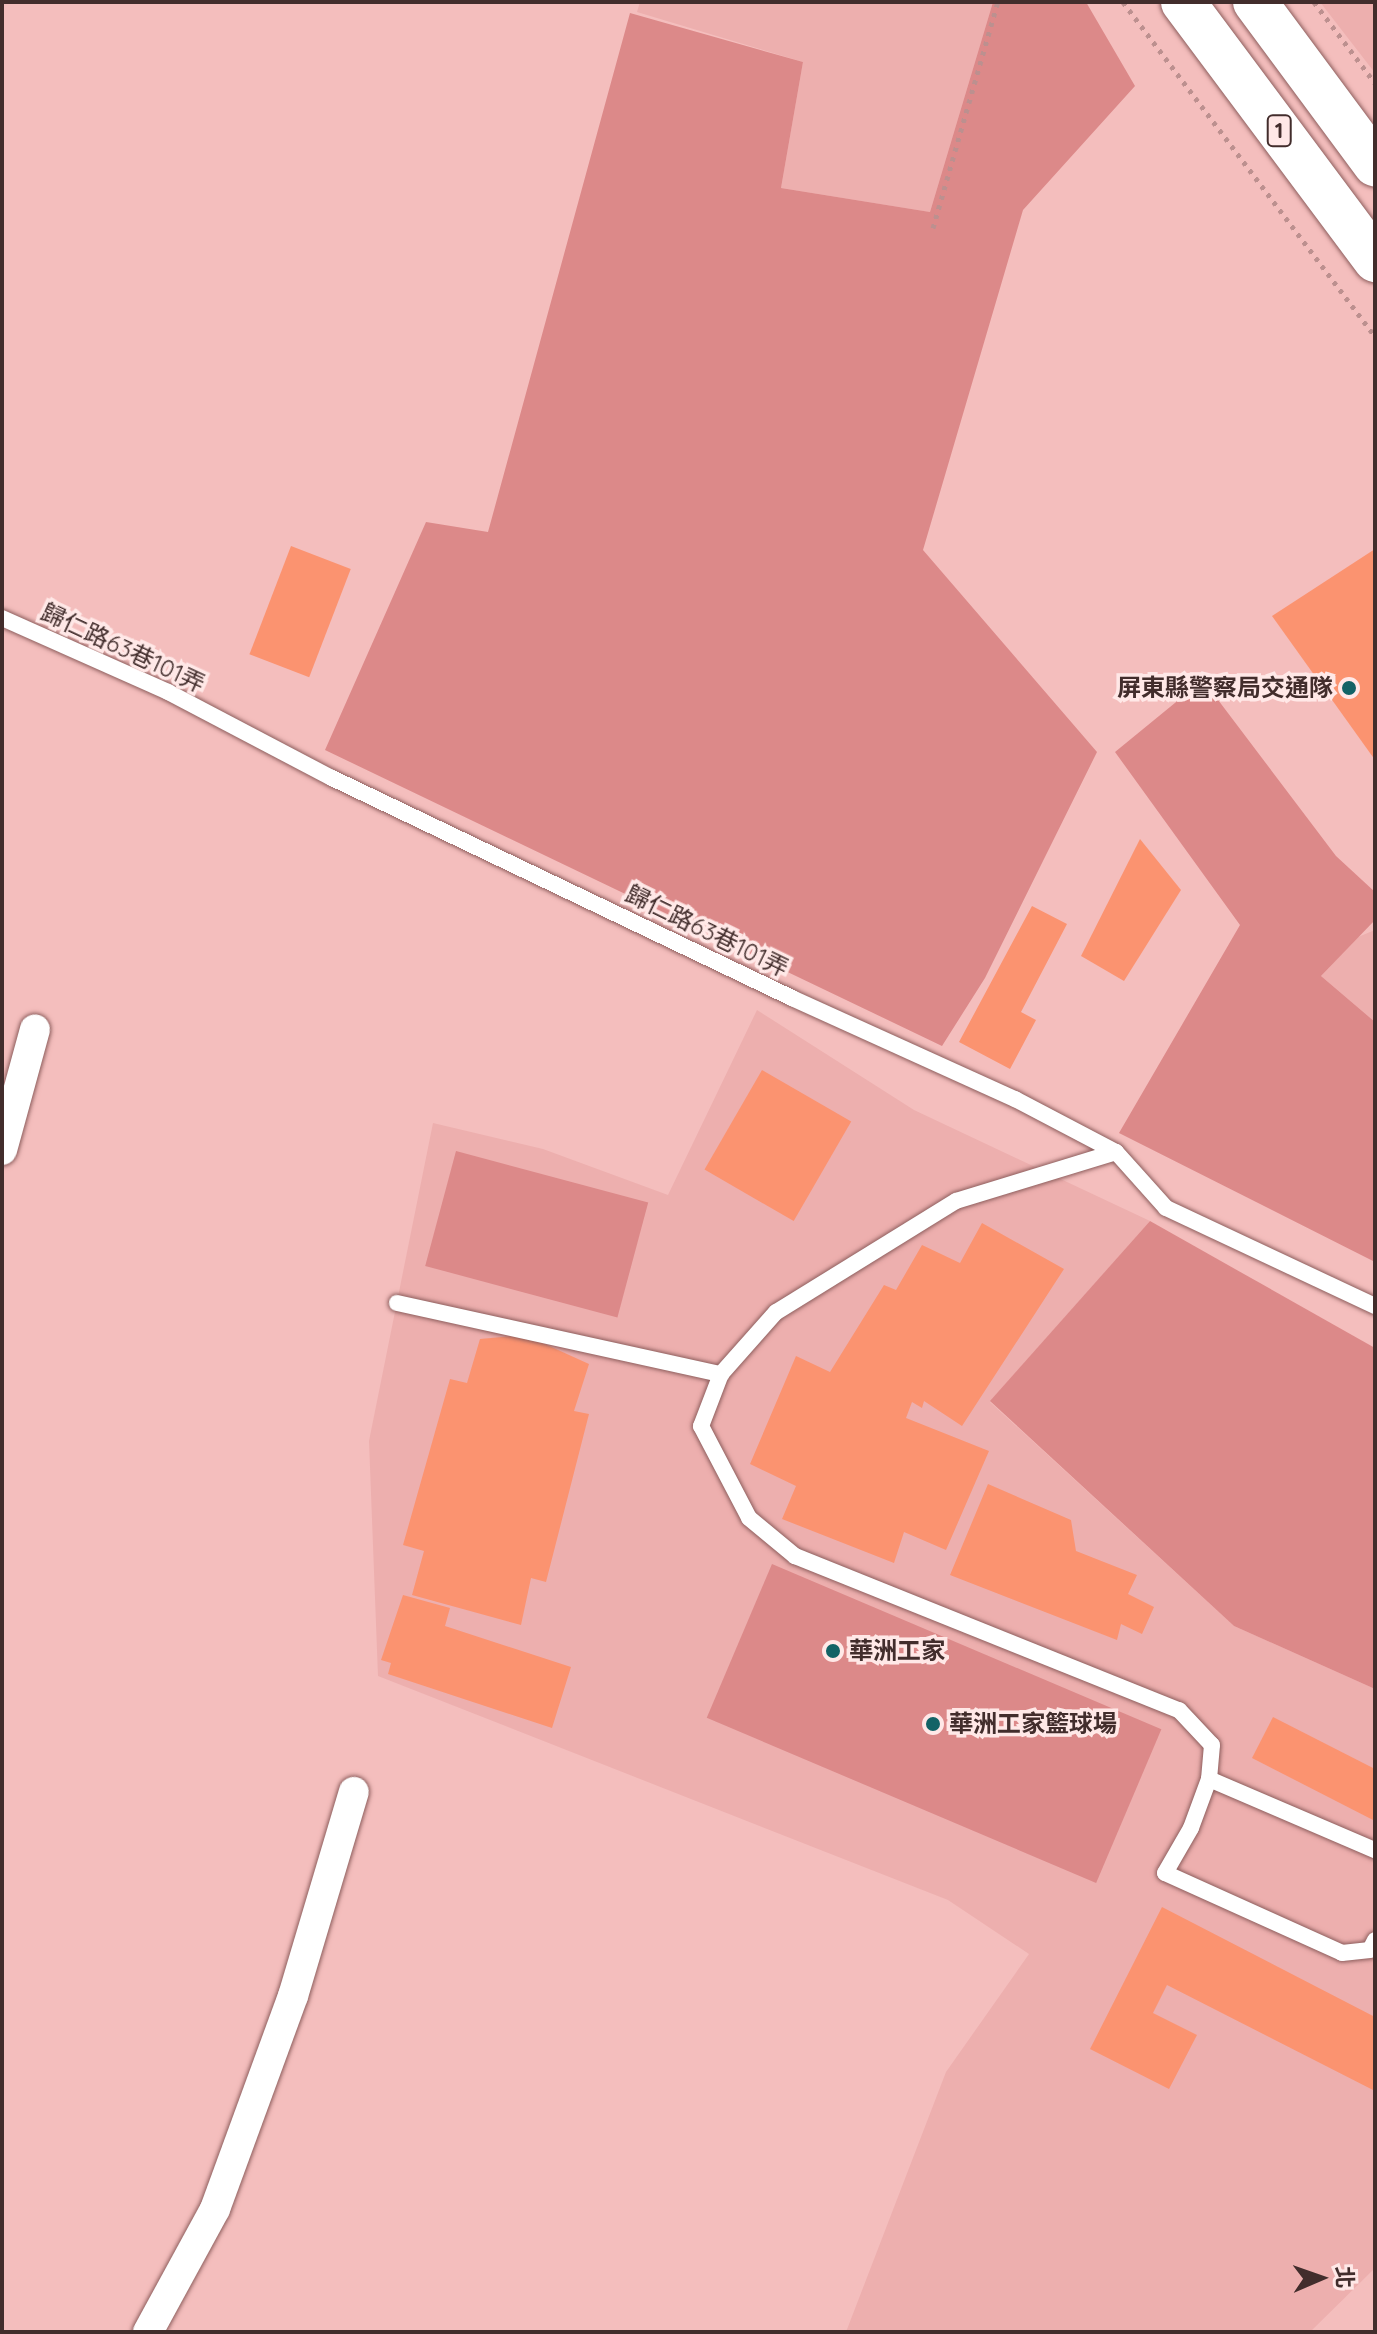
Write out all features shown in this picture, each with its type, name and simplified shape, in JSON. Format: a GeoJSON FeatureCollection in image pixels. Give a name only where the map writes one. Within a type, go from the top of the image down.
{"type":"FeatureCollection","features":[{"type":"Feature","properties":{"kind":"main road","name":"1"},"geometry":{"type":"LineString","coordinates":[[1183,2],[1375,260]]}},
{"type":"Feature","properties":{"kind":"main road","name":"1"},"geometry":{"type":"LineString","coordinates":[[1255,2],[1375,164]]}},
{"type":"Feature","properties":{"kind":"street"},"geometry":{"type":"LineString","coordinates":[[2,1150],[35,1029]]}},
{"type":"Feature","properties":{"kind":"street"},"geometry":{"type":"LineString","coordinates":[[148,2332],[215,2209],[293,1996],[354,1792]]}},
{"type":"Feature","properties":{"kind":"lane","name":"歸仁路63巷101弄"},"geometry":{"type":"LineString","coordinates":[[2,618],[168,692],[347,785],[1015,1099],[1116,1152],[1166,1208],[1375,1306]]}},
{"type":"Feature","properties":{"kind":"lane"},"geometry":{"type":"LineString","coordinates":[[1116,1152],[956,1201],[776,1312],[721,1374],[701,1426],[749,1518],[795,1556],[1179,1710],[1212,1745],[1209,1779],[1191,1828],[1165,1873],[1342,1953],[1370,1950],[1375,1940]]}},
{"type":"Feature","properties":{"kind":"lane"},"geometry":{"type":"LineString","coordinates":[[397,1303],[721,1374]]}},
{"type":"Feature","properties":{"kind":"lane"},"geometry":{"type":"LineString","coordinates":[[1209,1779],[1375,1850]]}},
{"type":"Feature","properties":{"kind":"path"},"geometry":{"type":"LineString","coordinates":[[933,228],[998,2]]}},
{"type":"Feature","properties":{"kind":"path"},"geometry":{"type":"LineString","coordinates":[[1123,2],[1375,336]]}},
{"type":"Feature","properties":{"kind":"path"},"geometry":{"type":"LineString","coordinates":[[1314,2],[1375,83]]}},
{"type":"Feature","properties":{"kind":"shaded area"},"geometry":{"type":"Polygon","coordinates":[[[640,2],[993,2],[930,212],[781,188],[803,62],[637,12],[640,2]]]}},
{"type":"Feature","properties":{"kind":"shaded area"},"geometry":{"type":"Polygon","coordinates":[[[993,2],[1086,2],[1135,86],[1023,210],[923,550],[1097,752],[985,978],[942,1046],[325,750],[426,522],[488,532],[630,13],[803,62],[781,188],[930,212],[993,2]]]}},
{"type":"Feature","properties":{"kind":"shaded area"},"geometry":{"type":"Polygon","coordinates":[[[1320,2],[1375,2],[1375,73],[1320,2]]]}},
{"type":"Feature","properties":{"kind":"shaded area"},"geometry":{"type":"Polygon","coordinates":[[[1203,680],[1336,856],[1375,892],[1375,920],[1321,976],[1375,1022],[1375,1262],[1119,1133],[1240,925],[1115,752],[1203,680]]]}},
{"type":"Feature","properties":{"kind":"shaded area"},"geometry":{"type":"Polygon","coordinates":[[[1375,930],[1375,1022],[1321,976],[1358,937],[1375,930]]]}},
{"type":"Feature","properties":{"kind":"shaded area","name":"華洲工家"},"geometry":{"type":"Polygon","coordinates":[[[757,1010],[914,1110],[1150,1221],[990,1402],[1234,1626],[1375,1689],[1375,2268],[1310,2332],[846,2332],[946,2072],[1029,1954],[948,1900],[378,1676],[369,1441],[433,1123],[543,1149],[668,1195],[757,1010]]]}},
{"type":"Feature","properties":{"kind":"shaded area"},"geometry":{"type":"Polygon","coordinates":[[[456,1151],[648,1203],[617,1317],[425,1266],[456,1151]]]}},
{"type":"Feature","properties":{"kind":"shaded area"},"geometry":{"type":"Polygon","coordinates":[[[1150,1221],[1375,1348],[1375,1689],[1234,1626],[990,1401],[1150,1221]]]}},
{"type":"Feature","properties":{"kind":"shaded area","name":"華洲工家籃球場"},"geometry":{"type":"Polygon","coordinates":[[[772,1564],[1161,1729],[1096,1883],[707,1718],[772,1564]]]}},
{"type":"Feature","properties":{"kind":"building"},"geometry":{"type":"Polygon","coordinates":[[[291,546],[351,569],[309,677],[249,654],[291,546]]]}},
{"type":"Feature","properties":{"kind":"building","name":"屏東縣警察局交通隊"},"geometry":{"type":"Polygon","coordinates":[[[1375,549],[1375,760],[1272,616],[1375,549]]]}},
{"type":"Feature","properties":{"kind":"building"},"geometry":{"type":"Polygon","coordinates":[[[1140,839],[1181,890],[1124,981],[1081,956],[1140,839]]]}},
{"type":"Feature","properties":{"kind":"building"},"geometry":{"type":"Polygon","coordinates":[[[1032,906],[1067,924],[1021,1012],[1036,1020],[1010,1069],[959,1042],[1032,906]]]}},
{"type":"Feature","properties":{"kind":"building"},"geometry":{"type":"Polygon","coordinates":[[[762,1070],[851,1122],[794,1221],[704,1170],[762,1070]]]}},
{"type":"Feature","properties":{"kind":"building"},"geometry":{"type":"Polygon","coordinates":[[[982,1223],[1064,1269],[962,1426],[924,1401],[922,1408],[912,1402],[906,1418],[989,1451],[946,1550],[904,1532],[894,1563],[782,1519],[796,1486],[750,1464],[796,1356],[830,1372],[884,1285],[896,1290],[922,1245],[960,1263],[982,1223]]]}},
{"type":"Feature","properties":{"kind":"building"},"geometry":{"type":"Polygon","coordinates":[[[525,1335],[589,1364],[574,1411],[589,1414],[546,1582],[531,1578],[521,1625],[412,1595],[424,1551],[403,1545],[450,1379],[467,1383],[480,1339],[525,1335]]]}},
{"type":"Feature","properties":{"kind":"building"},"geometry":{"type":"Polygon","coordinates":[[[988,1484],[1071,1520],[1076,1551],[1137,1575],[1128,1594],[1154,1607],[1142,1634],[1121,1624],[1117,1640],[950,1575],[988,1484]]]}},
{"type":"Feature","properties":{"kind":"building"},"geometry":{"type":"Polygon","coordinates":[[[403,1595],[450,1608],[445,1626],[571,1667],[552,1728],[388,1674],[391,1663],[381,1660],[403,1595]]]}},
{"type":"Feature","properties":{"kind":"building"},"geometry":{"type":"Polygon","coordinates":[[[1273,1717],[1375,1769],[1375,1821],[1252,1758],[1273,1717]]]}},
{"type":"Feature","properties":{"kind":"building"},"geometry":{"type":"Polygon","coordinates":[[[1162,1907],[1375,2017],[1375,2091],[1167,1985],[1153,2013],[1197,2035],[1169,2089],[1090,2049],[1162,1907]]]}},
{"type":"Feature","properties":{"kind":"place","name":"屏東縣警察局交通隊"},"geometry":{"type":"Point","coordinates":[1349,688]}},
{"type":"Feature","properties":{"kind":"place","name":"華洲工家"},"geometry":{"type":"Point","coordinates":[833,1651]}},
{"type":"Feature","properties":{"kind":"place","name":"華洲工家籃球場"},"geometry":{"type":"Point","coordinates":[933,1724]}}]}
